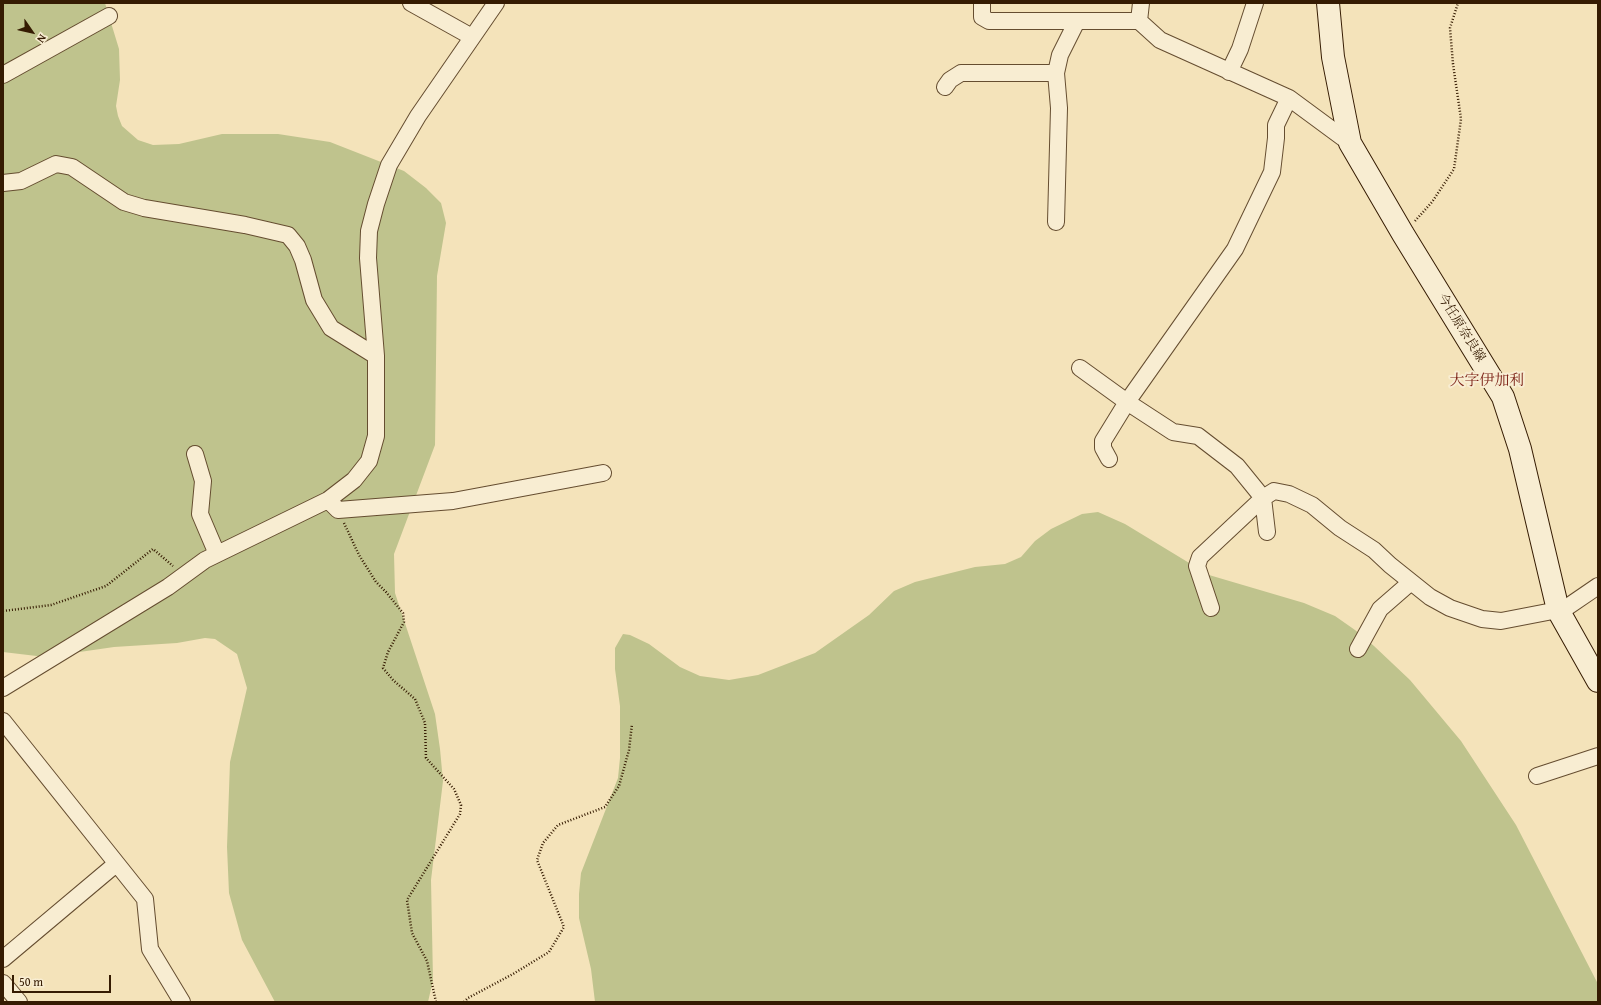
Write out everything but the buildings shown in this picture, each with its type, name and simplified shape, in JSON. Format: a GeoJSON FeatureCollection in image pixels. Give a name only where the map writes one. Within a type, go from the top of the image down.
{"type":"FeatureCollection","features":[{"type":"Feature","properties":{"kind":"main road","name":"今任原奈良線"},"geometry":{"type":"LineString","coordinates":[[1328,3],[1333,57],[1350,143],[1403,234],[1503,397],[1520,449],[1559,611],[1598,681]]}},
{"type":"Feature","properties":{"kind":"street"},"geometry":{"type":"LineString","coordinates":[[411,3],[472,37]]}},
{"type":"Feature","properties":{"kind":"street"},"geometry":{"type":"LineString","coordinates":[[333,505],[369,461],[376,436],[376,356],[368,258],[369,231],[376,204],[389,165],[418,116],[496,3]]}},
{"type":"Feature","properties":{"kind":"street"},"geometry":{"type":"LineString","coordinates":[[982,3],[982,17],[989,21],[1139,21],[1160,40],[1289,98],[1350,143]]}},
{"type":"Feature","properties":{"kind":"street"},"geometry":{"type":"LineString","coordinates":[[1139,21],[1140,3]]}},
{"type":"Feature","properties":{"kind":"street"},"geometry":{"type":"LineString","coordinates":[[1229,72],[1240,49],[1255,3]]}},
{"type":"Feature","properties":{"kind":"street"},"geometry":{"type":"LineString","coordinates":[[3,75],[109,16]]}},
{"type":"Feature","properties":{"kind":"street"},"geometry":{"type":"LineString","coordinates":[[1056,222],[1059,108],[1056,73],[1060,55],[1077,21]]}},
{"type":"Feature","properties":{"kind":"street"},"geometry":{"type":"LineString","coordinates":[[945,87],[950,80],[961,73],[1056,73]]}},
{"type":"Feature","properties":{"kind":"street"},"geometry":{"type":"LineString","coordinates":[[1109,459],[1104,448],[1103,441],[1127,402],[1236,249],[1272,172],[1276,125],[1289,98]]}},
{"type":"Feature","properties":{"kind":"street"},"geometry":{"type":"LineString","coordinates":[[3,183],[21,181],[56,164],[72,167],[124,202],[144,208],[245,225],[288,235],[297,246],[303,260],[314,300],[331,328],[376,356]]}},
{"type":"Feature","properties":{"kind":"street"},"geometry":{"type":"LineString","coordinates":[[1080,368],[1127,402],[1173,432],[1198,436],[1237,466],[1263,498],[1267,532]]}},
{"type":"Feature","properties":{"kind":"street"},"geometry":{"type":"LineString","coordinates":[[195,454],[203,481],[200,514],[217,554]]}},
{"type":"Feature","properties":{"kind":"street"},"geometry":{"type":"LineString","coordinates":[[3,688],[162,591],[205,560],[333,505],[453,501],[603,473]]}},
{"type":"Feature","properties":{"kind":"street"},"geometry":{"type":"LineString","coordinates":[[1211,608],[1197,566],[1200,557],[1263,498],[1274,491],[1289,494],[1312,505],[1340,528],[1374,550],[1430,597],[1450,608],[1482,620],[1501,621],[1559,611],[1598,586]]}},
{"type":"Feature","properties":{"kind":"street"},"geometry":{"type":"LineString","coordinates":[[1358,649],[1380,609],[1411,582]]}},
{"type":"Feature","properties":{"kind":"street"},"geometry":{"type":"LineString","coordinates":[[3,721],[145,899],[150,949],[182,1002]]}},
{"type":"Feature","properties":{"kind":"street"},"geometry":{"type":"LineString","coordinates":[[1537,776],[1598,756]]}},
{"type":"Feature","properties":{"kind":"street"},"geometry":{"type":"LineString","coordinates":[[3,959],[116,864]]}},
{"type":"Feature","properties":{"kind":"street"},"geometry":{"type":"LineString","coordinates":[[3,983],[19,1002]]}},
{"type":"Feature","properties":{"kind":"path"},"geometry":{"type":"LineString","coordinates":[[1403,234],[1432,202],[1454,169],[1461,119],[1453,64],[1450,28],[1458,3]]}},
{"type":"Feature","properties":{"kind":"path"},"geometry":{"type":"LineString","coordinates":[[333,505],[359,555],[376,582],[386,592],[402,613],[404,622],[388,652],[383,668],[393,680],[415,699],[425,723],[426,758],[454,789],[460,805],[460,814],[407,900],[412,933],[427,961],[436,1002]]}},
{"type":"Feature","properties":{"kind":"path"},"geometry":{"type":"LineString","coordinates":[[3,612],[51,605],[106,586],[153,549],[184,576]]}},
{"type":"Feature","properties":{"kind":"path"},"geometry":{"type":"LineString","coordinates":[[464,1002],[468,998],[513,974],[549,952],[564,927],[542,876],[537,860],[543,843],[558,825],[605,807],[618,786],[629,750],[632,724]]}},
{"type":"Feature","properties":{"kind":"green space"},"geometry":{"type":"Polygon","coordinates":[[[3,3],[105,3],[119,49],[120,80],[116,106],[118,116],[122,126],[138,140],[153,145],[179,144],[222,134],[278,134],[330,142],[404,171],[426,188],[441,203],[446,223],[437,276],[435,445],[394,554],[395,593],[435,714],[443,781],[431,880],[433,980],[428,1002],[275,1002],[242,940],[229,893],[227,847],[230,762],[247,688],[237,654],[215,639],[205,638],[177,643],[114,647],[45,657],[3,652],[3,3]]]}},
{"type":"Feature","properties":{"kind":"green space"},"geometry":{"type":"Polygon","coordinates":[[[1098,512],[1125,524],[1209,575],[1304,603],[1335,616],[1374,646],[1410,680],[1461,741],[1516,825],[1598,984],[1598,1002],[595,1002],[591,969],[579,918],[579,894],[581,873],[618,778],[620,758],[620,706],[615,669],[615,648],[623,634],[630,635],[649,644],[680,667],[700,676],[729,680],[758,675],[815,653],[869,615],[894,591],[915,582],[975,567],[1005,564],[1021,557],[1035,541],[1051,529],[1082,514],[1098,512]]]}},
{"type":"Feature","properties":{"kind":"district","name":"大字伊加利"},"geometry":{"type":"Point","coordinates":[1487,381]}}]}
